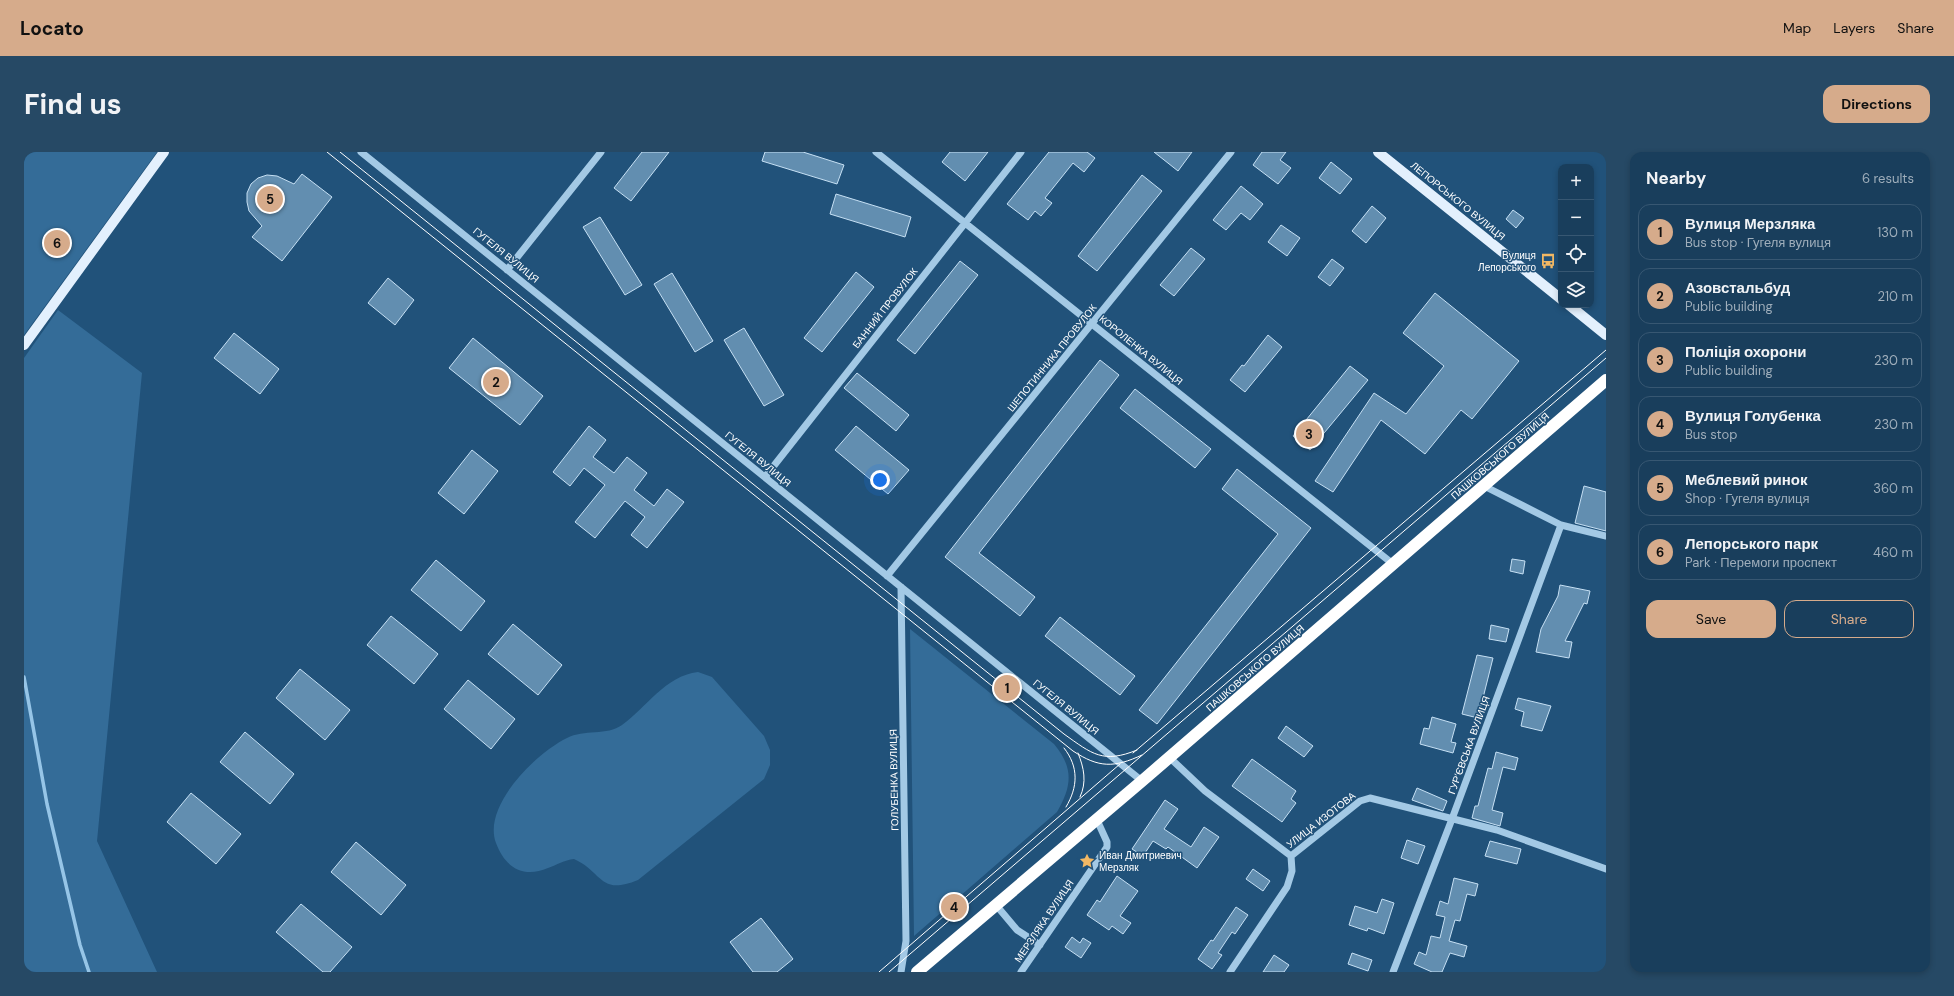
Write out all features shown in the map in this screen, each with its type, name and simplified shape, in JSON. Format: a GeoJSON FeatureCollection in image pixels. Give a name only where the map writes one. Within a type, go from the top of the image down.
{"type":"FeatureCollection","features":[{"type":"Feature","properties":{"kind":"highway","name":"ПАШКОВСЬКОГО ВУЛИЦЯ"},"geometry":{"type":"LineString","coordinates":[[917,972],[1097,820],[1606,380]]}},
{"type":"Feature","properties":{"kind":"main road"},"geometry":{"type":"LineString","coordinates":[[24,345],[164,152]]}},
{"type":"Feature","properties":{"kind":"main road","name":"ЛЕПОРСЬКОГО ВУЛИЦЯ"},"geometry":{"type":"LineString","coordinates":[[1378,152],[1558,297]]}},
{"type":"Feature","properties":{"kind":"main road"},"geometry":{"type":"LineString","coordinates":[[1572,308],[1606,335]]}},
{"type":"Feature","properties":{"kind":"street","name":"ГУГЕЛЯ ВУЛИЦЯ"},"geometry":{"type":"LineString","coordinates":[[361,152],[1142,781]]}},
{"type":"Feature","properties":{"kind":"street"},"geometry":{"type":"LineString","coordinates":[[507,270],[601,152]]}},
{"type":"Feature","properties":{"kind":"street","name":"КОРОЛЕНКА ВУЛИЦЯ"},"geometry":{"type":"LineString","coordinates":[[876,152],[1393,564]]}},
{"type":"Feature","properties":{"kind":"street","name":"БАННИЙ ПРОВУЛОК"},"geometry":{"type":"LineString","coordinates":[[764,477],[1021,152]]}},
{"type":"Feature","properties":{"kind":"street","name":"ШЕПОТИННИКА ПРОВУЛОК"},"geometry":{"type":"LineString","coordinates":[[887,576],[1231,152]]}},
{"type":"Feature","properties":{"kind":"street"},"geometry":{"type":"LineString","coordinates":[[1484,486],[1561,525],[1606,536]]}},
{"type":"Feature","properties":{"kind":"street","name":"ГУР’ЄВСЬКА ВУЛИЦЯ"},"geometry":{"type":"LineString","coordinates":[[1393,972],[1452,820],[1561,525]]}},
{"type":"Feature","properties":{"kind":"street","name":"ГОЛУБЕНКА ВУЛИЦЯ"},"geometry":{"type":"LineString","coordinates":[[901,587],[906,941],[901,972]]}},
{"type":"Feature","properties":{"kind":"street","name":"УЛИЦА ИЗОТОВА"},"geometry":{"type":"LineString","coordinates":[[1169,758],[1205,791],[1291,856],[1364,799],[1370,798],[1452,820],[1497,830],[1606,869]]}},
{"type":"Feature","properties":{"kind":"street","name":"МЕРЗЛЯКА ВУЛИЦЯ"},"geometry":{"type":"LineString","coordinates":[[1021,972],[1107,847],[1107,842],[1097,820]]}},
{"type":"Feature","properties":{"kind":"street"},"geometry":{"type":"LineString","coordinates":[[1230,972],[1287,887],[1292,871],[1291,856]]}},
{"type":"Feature","properties":{"kind":"street"},"geometry":{"type":"LineString","coordinates":[[996,906],[1017,930],[1040,945]]}},
{"type":"Feature","properties":{"kind":"shaded area"},"geometry":{"type":"Polygon","coordinates":[[[24,152],[157,152],[24,335],[24,152]]]}},
{"type":"Feature","properties":{"kind":"shaded area"},"geometry":{"type":"Polygon","coordinates":[[[58,310],[142,373],[97,841],[157,972],[24,972],[24,358],[58,310]]]}},
{"type":"Feature","properties":{"kind":"shaded area"},"geometry":{"type":"Polygon","coordinates":[[[910,629],[1054,744],[1065,761],[1069,777],[1066,794],[1057,812],[914,936],[910,629]]]}},
{"type":"Feature","properties":{"kind":"shaded area"},"geometry":{"type":"Polygon","coordinates":[[[698,672],[712,677],[764,736],[770,750],[770,765],[764,779],[638,880],[625,884],[608,884],[583,864],[574,859],[564,861],[539,871],[531,872],[516,869],[504,859],[496,843],[494,828],[497,813],[504,797],[527,768],[554,745],[567,738],[574,735],[602,732],[622,725],[657,693],[676,679],[698,672]]]}},
{"type":"Feature","properties":{"kind":"building"},"geometry":{"type":"Polygon","coordinates":[[[642,152],[669,152],[631,201],[614,188],[642,152]]]}},
{"type":"Feature","properties":{"kind":"building"},"geometry":{"type":"Polygon","coordinates":[[[765,152],[803,152],[844,165],[837,184],[762,161],[765,152]]]}},
{"type":"Feature","properties":{"kind":"building"},"geometry":{"type":"Polygon","coordinates":[[[950,152],[988,152],[965,181],[942,162],[950,152]]]}},
{"type":"Feature","properties":{"kind":"building"},"geometry":{"type":"Polygon","coordinates":[[[1049,152],[1087,152],[1095,158],[1084,172],[1073,163],[1045,198],[1052,203],[1041,216],[1035,211],[1028,220],[1007,204],[1049,152]]]}},
{"type":"Feature","properties":{"kind":"building"},"geometry":{"type":"Polygon","coordinates":[[[1154,152],[1192,152],[1178,171],[1154,152]]]}},
{"type":"Feature","properties":{"kind":"building"},"geometry":{"type":"Polygon","coordinates":[[[1262,152],[1286,152],[1280,160],[1291,168],[1278,184],[1253,165],[1262,152]]]}},
{"type":"Feature","properties":{"kind":"building"},"geometry":{"type":"Polygon","coordinates":[[[1331,162],[1352,179],[1340,194],[1319,178],[1331,162]]]}},
{"type":"Feature","properties":{"kind":"building"},"geometry":{"type":"Polygon","coordinates":[[[302,174],[332,197],[282,261],[252,237],[262,226],[249,211],[247,193],[251,184],[258,178],[267,175],[277,176],[294,184],[302,174]]]}},
{"type":"Feature","properties":{"kind":"building"},"geometry":{"type":"Polygon","coordinates":[[[1142,175],[1162,191],[1097,271],[1078,256],[1142,175]]]}},
{"type":"Feature","properties":{"kind":"building"},"geometry":{"type":"Polygon","coordinates":[[[1241,186],[1263,204],[1250,220],[1241,213],[1226,230],[1213,220],[1241,186]]]}},
{"type":"Feature","properties":{"kind":"building"},"geometry":{"type":"Polygon","coordinates":[[[836,194],[911,217],[905,237],[830,214],[836,194]]]}},
{"type":"Feature","properties":{"kind":"building"},"geometry":{"type":"Polygon","coordinates":[[[1372,206],[1386,218],[1366,243],[1352,231],[1372,206]]]}},
{"type":"Feature","properties":{"kind":"building"},"geometry":{"type":"Polygon","coordinates":[[[1513,210],[1524,218],[1516,228],[1506,219],[1513,210]]]}},
{"type":"Feature","properties":{"kind":"building"},"geometry":{"type":"Polygon","coordinates":[[[600,217],[642,285],[625,295],[583,227],[600,217]]]}},
{"type":"Feature","properties":{"kind":"building"},"geometry":{"type":"Polygon","coordinates":[[[1281,225],[1300,238],[1287,256],[1268,242],[1281,225]]]}},
{"type":"Feature","properties":{"kind":"building"},"geometry":{"type":"Polygon","coordinates":[[[1191,248],[1205,259],[1174,296],[1160,285],[1191,248]]]}},
{"type":"Feature","properties":{"kind":"building"},"geometry":{"type":"Polygon","coordinates":[[[1332,259],[1344,268],[1330,286],[1318,277],[1332,259]]]}},
{"type":"Feature","properties":{"kind":"building"},"geometry":{"type":"Polygon","coordinates":[[[960,261],[978,275],[915,354],[897,340],[960,261]]]}},
{"type":"Feature","properties":{"kind":"building"},"geometry":{"type":"Polygon","coordinates":[[[856,272],[874,287],[822,352],[804,338],[856,272]]]}},
{"type":"Feature","properties":{"kind":"building"},"geometry":{"type":"Polygon","coordinates":[[[672,273],[713,341],[695,352],[654,284],[672,273]]]}},
{"type":"Feature","properties":{"kind":"building"},"geometry":{"type":"Polygon","coordinates":[[[388,278],[414,300],[395,325],[368,303],[388,278]]]}},
{"type":"Feature","properties":{"kind":"building"},"geometry":{"type":"Polygon","coordinates":[[[1435,293],[1519,361],[1472,419],[1461,410],[1425,454],[1381,420],[1333,492],[1315,481],[1374,393],[1406,414],[1444,366],[1403,333],[1435,293]]]}},
{"type":"Feature","properties":{"kind":"building"},"geometry":{"type":"Polygon","coordinates":[[[744,328],[784,395],[764,406],[724,340],[744,328]]]}},
{"type":"Feature","properties":{"kind":"building"},"geometry":{"type":"Polygon","coordinates":[[[234,333],[279,369],[260,394],[214,358],[234,333]]]}},
{"type":"Feature","properties":{"kind":"building"},"geometry":{"type":"Polygon","coordinates":[[[1268,335],[1282,347],[1245,392],[1230,380],[1242,365],[1244,366],[1268,335]]]}},
{"type":"Feature","properties":{"kind":"building"},"geometry":{"type":"Polygon","coordinates":[[[473,338],[543,396],[520,425],[449,368],[473,338]]]}},
{"type":"Feature","properties":{"kind":"building"},"geometry":{"type":"Polygon","coordinates":[[[1100,360],[1119,375],[979,553],[1035,597],[1020,616],[945,557],[1100,360]]]}},
{"type":"Feature","properties":{"kind":"building"},"geometry":{"type":"Polygon","coordinates":[[[1350,366],[1368,380],[1310,450],[1293,436],[1350,366]]]}},
{"type":"Feature","properties":{"kind":"building"},"geometry":{"type":"Polygon","coordinates":[[[857,373],[909,415],[896,431],[844,388],[857,373]]]}},
{"type":"Feature","properties":{"kind":"building"},"geometry":{"type":"Polygon","coordinates":[[[1135,389],[1211,449],[1195,468],[1120,408],[1135,389]]]}},
{"type":"Feature","properties":{"kind":"building"},"geometry":{"type":"Polygon","coordinates":[[[589,426],[606,440],[593,457],[614,473],[627,457],[647,473],[634,490],[654,506],[667,489],[684,502],[647,548],[631,535],[645,517],[625,501],[595,538],[575,522],[605,485],[584,468],[570,486],[553,472],[589,426]]]}},
{"type":"Feature","properties":{"kind":"building"},"geometry":{"type":"Polygon","coordinates":[[[856,426],[909,470],[888,494],[835,450],[856,426]]]}},
{"type":"Feature","properties":{"kind":"building"},"geometry":{"type":"Polygon","coordinates":[[[472,450],[498,471],[464,514],[438,493],[472,450]]]}},
{"type":"Feature","properties":{"kind":"building"},"geometry":{"type":"Polygon","coordinates":[[[1237,469],[1311,528],[1157,724],[1139,710],[1278,534],[1222,489],[1237,469]]]}},
{"type":"Feature","properties":{"kind":"building"},"geometry":{"type":"Polygon","coordinates":[[[1584,486],[1606,492],[1606,531],[1575,523],[1584,486]]]}},
{"type":"Feature","properties":{"kind":"building"},"geometry":{"type":"Polygon","coordinates":[[[1512,559],[1525,561],[1523,574],[1510,571],[1512,559]]]}},
{"type":"Feature","properties":{"kind":"building"},"geometry":{"type":"Polygon","coordinates":[[[436,560],[485,601],[461,631],[411,590],[436,560]]]}},
{"type":"Feature","properties":{"kind":"building"},"geometry":{"type":"Polygon","coordinates":[[[1560,585],[1590,591],[1587,604],[1584,603],[1565,641],[1572,642],[1569,658],[1536,652],[1541,629],[1558,596],[1560,585]]]}},
{"type":"Feature","properties":{"kind":"building"},"geometry":{"type":"Polygon","coordinates":[[[391,616],[438,654],[414,684],[367,645],[391,616]]]}},
{"type":"Feature","properties":{"kind":"building"},"geometry":{"type":"Polygon","coordinates":[[[1060,617],[1135,676],[1120,695],[1045,636],[1060,617]]]}},
{"type":"Feature","properties":{"kind":"building"},"geometry":{"type":"Polygon","coordinates":[[[513,624],[562,665],[538,695],[488,654],[513,624]]]}},
{"type":"Feature","properties":{"kind":"building"},"geometry":{"type":"Polygon","coordinates":[[[1491,625],[1509,629],[1506,642],[1489,639],[1491,625]]]}},
{"type":"Feature","properties":{"kind":"building"},"geometry":{"type":"Polygon","coordinates":[[[1477,655],[1493,658],[1478,718],[1462,714],[1477,655]]]}},
{"type":"Feature","properties":{"kind":"building"},"geometry":{"type":"Polygon","coordinates":[[[300,669],[350,710],[325,740],[276,698],[300,669]]]}},
{"type":"Feature","properties":{"kind":"building"},"geometry":{"type":"Polygon","coordinates":[[[468,680],[515,719],[491,749],[444,709],[468,680]]]}},
{"type":"Feature","properties":{"kind":"building"},"geometry":{"type":"Polygon","coordinates":[[[1518,698],[1551,706],[1542,731],[1521,726],[1524,712],[1515,709],[1518,698]]]}},
{"type":"Feature","properties":{"kind":"building"},"geometry":{"type":"Polygon","coordinates":[[[1432,717],[1456,724],[1451,742],[1456,743],[1453,753],[1420,744],[1424,728],[1429,729],[1432,717]]]}},
{"type":"Feature","properties":{"kind":"building"},"geometry":{"type":"Polygon","coordinates":[[[1286,726],[1313,746],[1304,757],[1278,738],[1286,726]]]}},
{"type":"Feature","properties":{"kind":"building"},"geometry":{"type":"Polygon","coordinates":[[[245,732],[294,774],[270,804],[220,762],[245,732]]]}},
{"type":"Feature","properties":{"kind":"building"},"geometry":{"type":"Polygon","coordinates":[[[1496,752],[1518,758],[1515,770],[1503,767],[1492,810],[1503,813],[1500,826],[1472,818],[1475,806],[1478,806],[1488,768],[1492,769],[1496,752]]]}},
{"type":"Feature","properties":{"kind":"building"},"geometry":{"type":"Polygon","coordinates":[[[1252,759],[1296,791],[1291,799],[1296,803],[1282,822],[1232,786],[1252,759]]]}},
{"type":"Feature","properties":{"kind":"building"},"geometry":{"type":"Polygon","coordinates":[[[1417,788],[1447,801],[1443,811],[1412,800],[1417,788]]]}},
{"type":"Feature","properties":{"kind":"building"},"geometry":{"type":"Polygon","coordinates":[[[191,793],[241,834],[216,864],[167,822],[191,793]]]}},
{"type":"Feature","properties":{"kind":"building"},"geometry":{"type":"Polygon","coordinates":[[[1165,800],[1178,809],[1164,829],[1191,847],[1204,827],[1219,837],[1197,868],[1168,847],[1166,849],[1153,841],[1143,856],[1132,849],[1165,800]]]}},
{"type":"Feature","properties":{"kind":"building"},"geometry":{"type":"Polygon","coordinates":[[[1407,840],[1425,846],[1418,864],[1401,858],[1407,840]]]}},
{"type":"Feature","properties":{"kind":"building"},"geometry":{"type":"Polygon","coordinates":[[[1490,841],[1521,849],[1517,864],[1485,856],[1490,841]]]}},
{"type":"Feature","properties":{"kind":"building"},"geometry":{"type":"Polygon","coordinates":[[[356,842],[406,885],[381,915],[331,872],[356,842]]]}},
{"type":"Feature","properties":{"kind":"building"},"geometry":{"type":"Polygon","coordinates":[[[1253,869],[1270,881],[1263,891],[1246,879],[1253,869]]]}},
{"type":"Feature","properties":{"kind":"building"},"geometry":{"type":"Polygon","coordinates":[[[1117,876],[1138,891],[1120,916],[1131,923],[1123,934],[1112,926],[1109,930],[1087,915],[1097,900],[1100,902],[1117,876]]]}},
{"type":"Feature","properties":{"kind":"building"},"geometry":{"type":"Polygon","coordinates":[[[1454,878],[1478,884],[1475,896],[1467,894],[1460,921],[1455,920],[1449,941],[1467,946],[1464,957],[1450,953],[1442,972],[1432,972],[1414,964],[1419,952],[1426,955],[1431,936],[1440,938],[1445,917],[1436,915],[1440,901],[1448,904],[1454,878]]]}},
{"type":"Feature","properties":{"kind":"building"},"geometry":{"type":"Polygon","coordinates":[[[1382,899],[1394,903],[1384,934],[1368,928],[1367,931],[1349,925],[1355,906],[1377,913],[1382,899]]]}},
{"type":"Feature","properties":{"kind":"building"},"geometry":{"type":"Polygon","coordinates":[[[301,904],[352,947],[330,972],[323,972],[276,932],[301,904]]]}},
{"type":"Feature","properties":{"kind":"building"},"geometry":{"type":"Polygon","coordinates":[[[1236,907],[1248,915],[1235,934],[1232,932],[1218,953],[1222,955],[1212,969],[1198,959],[1211,940],[1213,941],[1236,907]]]}},
{"type":"Feature","properties":{"kind":"building"},"geometry":{"type":"Polygon","coordinates":[[[761,918],[793,959],[777,972],[753,972],[730,942],[761,918]]]}},
{"type":"Feature","properties":{"kind":"building"},"geometry":{"type":"Polygon","coordinates":[[[1072,937],[1080,943],[1083,938],[1091,943],[1081,958],[1065,947],[1072,937]]]}},
{"type":"Feature","properties":{"kind":"building"},"geometry":{"type":"Polygon","coordinates":[[[1352,953],[1372,960],[1368,971],[1348,964],[1352,953]]]}},
{"type":"Feature","properties":{"kind":"building"},"geometry":{"type":"Polygon","coordinates":[[[1274,955],[1289,965],[1284,972],[1263,972],[1274,955]]]}},
{"type":"Feature","properties":{"kind":"waterway"},"geometry":{"type":"LineString","coordinates":[[24,677],[47,804],[80,945],[89,972]]}},
{"type":"Feature","properties":{"kind":"tram line"},"geometry":{"type":"LineString","coordinates":[[327,152],[1073,751],[1091,761],[1107,764],[1123,762],[1142,755]]}},
{"type":"Feature","properties":{"kind":"tram line"},"geometry":{"type":"LineString","coordinates":[[340,152],[1064,734],[1090,752],[1098,755],[1115,756],[1137,750]]}},
{"type":"Feature","properties":{"kind":"tram line"},"geometry":{"type":"LineString","coordinates":[[1133,753],[1606,350]]}},
{"type":"Feature","properties":{"kind":"tram line"},"geometry":{"type":"LineString","coordinates":[[889,972],[1606,358]]}},
{"type":"Feature","properties":{"kind":"tram line"},"geometry":{"type":"LineString","coordinates":[[1064,748],[1072,762],[1075,777],[1073,792],[1066,807]]}},
{"type":"Feature","properties":{"kind":"tram line"},"geometry":{"type":"LineString","coordinates":[[1078,753],[1084,775],[1080,797]]}},
{"type":"Feature","properties":{"kind":"tram line"},"geometry":{"type":"LineString","coordinates":[[879,972],[1120,764]]}},
{"type":"Feature","properties":{"kind":"place","name":"Меблевий ринок"},"geometry":{"type":"Point","coordinates":[270,199]}},
{"type":"Feature","properties":{"kind":"place","name":"Лепорського парк"},"geometry":{"type":"Point","coordinates":[57,243]}},
{"type":"Feature","properties":{"kind":"place","name":"Вулиця Лепорського"},"geometry":{"type":"Point","coordinates":[1548,261]}},
{"type":"Feature","properties":{"kind":"place","name":"Азовстальбуд"},"geometry":{"type":"Point","coordinates":[496,382]}},
{"type":"Feature","properties":{"kind":"place","name":"Поліція охорони"},"geometry":{"type":"Point","coordinates":[1309,434]}},
{"type":"Feature","properties":{"kind":"place","name":"Вулиця Мерзляка"},"geometry":{"type":"Point","coordinates":[1007,688]}},
{"type":"Feature","properties":{"kind":"place","name":"Иван Дмитриевич Мерзляк"},"geometry":{"type":"Point","coordinates":[1087,861]}},
{"type":"Feature","properties":{"kind":"place","name":"Вулиця Голубенка"},"geometry":{"type":"Point","coordinates":[954,907]}}]}
